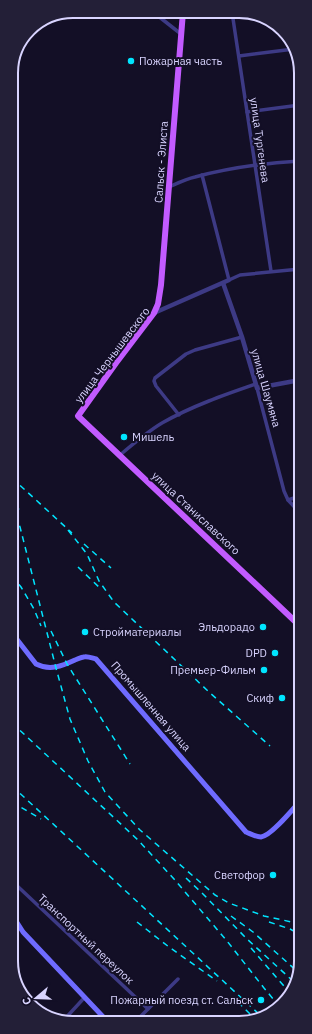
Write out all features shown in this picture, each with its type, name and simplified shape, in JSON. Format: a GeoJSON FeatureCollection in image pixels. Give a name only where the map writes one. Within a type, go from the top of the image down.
{"type":"FeatureCollection","features":[{"type":"Feature","properties":{"kind":"main road","name":"Сальск - Элиста"},"geometry":{"type":"LineString","coordinates":[[154,313],[158,304],[161,285],[182,18]]}},
{"type":"Feature","properties":{"kind":"main road","name":"улица Чернышевского"},"geometry":{"type":"LineString","coordinates":[[78,416],[154,313]]}},
{"type":"Feature","properties":{"kind":"main road","name":"улица Станиславского"},"geometry":{"type":"LineString","coordinates":[[78,416],[294,620]]}},
{"type":"Feature","properties":{"kind":"main road","name":"Промышленная улица"},"geometry":{"type":"LineString","coordinates":[[18,640],[36,664],[42,667],[56,668],[84,656],[96,659],[246,832],[262,837],[270,832],[294,807]]}},
{"type":"Feature","properties":{"kind":"main road"},"geometry":{"type":"LineString","coordinates":[[19,926],[22,932],[102,1016]]}},
{"type":"Feature","properties":{"kind":"street"},"geometry":{"type":"LineString","coordinates":[[161,18],[181,34]]}},
{"type":"Feature","properties":{"kind":"street","name":"улица Тургенева"},"geometry":{"type":"LineString","coordinates":[[233,18],[271,271]]}},
{"type":"Feature","properties":{"kind":"street"},"geometry":{"type":"LineString","coordinates":[[239,56],[289,50]]}},
{"type":"Feature","properties":{"kind":"street"},"geometry":{"type":"LineString","coordinates":[[247,112],[294,106]]}},
{"type":"Feature","properties":{"kind":"street"},"geometry":{"type":"LineString","coordinates":[[169,187],[194,177],[255,166],[294,162]]}},
{"type":"Feature","properties":{"kind":"street"},"geometry":{"type":"LineString","coordinates":[[202,176],[229,280]]}},
{"type":"Feature","properties":{"kind":"street","name":"улица Чернышевского"},"geometry":{"type":"LineString","coordinates":[[154,313],[240,275],[294,269]]}},
{"type":"Feature","properties":{"kind":"street","name":"улица Шаумяна"},"geometry":{"type":"LineString","coordinates":[[223,282],[242,336],[257,386],[284,491],[288,500]]}},
{"type":"Feature","properties":{"kind":"street"},"geometry":{"type":"LineString","coordinates":[[179,415],[156,386],[154,382],[155,378],[186,354],[242,336]]}},
{"type":"Feature","properties":{"kind":"street"},"geometry":{"type":"LineString","coordinates":[[120,455],[161,423],[206,402],[257,386],[294,381]]}},
{"type":"Feature","properties":{"kind":"street"},"geometry":{"type":"LineString","coordinates":[[294,498],[288,500],[294,506]]}},
{"type":"Feature","properties":{"kind":"street","name":"Транспортный переулок"},"geometry":{"type":"LineString","coordinates":[[18,887],[148,1009]]}},
{"type":"Feature","properties":{"kind":"street"},"geometry":{"type":"LineString","coordinates":[[141,1016],[178,979]]}},
{"type":"Feature","properties":{"kind":"street"},"geometry":{"type":"LineString","coordinates":[[68,1016],[85,997]]}},
{"type":"Feature","properties":{"kind":"railway"},"geometry":{"type":"LineString","coordinates":[[18,484],[72,533]]}},
{"type":"Feature","properties":{"kind":"railway"},"geometry":{"type":"LineString","coordinates":[[18,522],[70,719],[88,761],[105,792],[140,830],[215,895],[229,903],[264,916],[294,922]]}},
{"type":"Feature","properties":{"kind":"railway"},"geometry":{"type":"LineString","coordinates":[[68,530],[87,554],[99,581],[114,602],[209,692],[270,746]]}},
{"type":"Feature","properties":{"kind":"railway"},"geometry":{"type":"LineString","coordinates":[[84,544],[111,568]]}},
{"type":"Feature","properties":{"kind":"railway"},"geometry":{"type":"LineString","coordinates":[[78,567],[101,589]]}},
{"type":"Feature","properties":{"kind":"railway"},"geometry":{"type":"LineString","coordinates":[[18,583],[34,609],[41,626]]}},
{"type":"Feature","properties":{"kind":"railway"},"geometry":{"type":"LineString","coordinates":[[51,631],[67,664],[130,764]]}},
{"type":"Feature","properties":{"kind":"railway"},"geometry":{"type":"LineString","coordinates":[[18,729],[138,840],[174,879],[227,941],[275,1002]]}},
{"type":"Feature","properties":{"kind":"railway"},"geometry":{"type":"LineString","coordinates":[[18,792],[258,1013]]}},
{"type":"Feature","properties":{"kind":"railway"},"geometry":{"type":"LineString","coordinates":[[18,806],[41,819]]}},
{"type":"Feature","properties":{"kind":"railway"},"geometry":{"type":"LineString","coordinates":[[186,878],[247,939],[291,979]]}},
{"type":"Feature","properties":{"kind":"railway"},"geometry":{"type":"LineString","coordinates":[[231,916],[253,932],[294,968]]}},
{"type":"Feature","properties":{"kind":"railway"},"geometry":{"type":"LineString","coordinates":[[137,922],[217,981]]}},
{"type":"Feature","properties":{"kind":"railway"},"geometry":{"type":"LineString","coordinates":[[269,922],[294,931]]}},
{"type":"Feature","properties":{"kind":"railway"},"geometry":{"type":"LineString","coordinates":[[251,948],[286,989]]}},
{"type":"Feature","properties":{"kind":"railway"},"geometry":{"type":"LineString","coordinates":[[238,1002],[251,1015]]}},
{"type":"Feature","properties":{"kind":"place","name":"Пожарная часть"},"geometry":{"type":"Point","coordinates":[131,61]}},
{"type":"Feature","properties":{"kind":"place","name":"Мишель"},"geometry":{"type":"Point","coordinates":[124,437]}},
{"type":"Feature","properties":{"kind":"place","name":"Эльдорадо"},"geometry":{"type":"Point","coordinates":[263,627]}},
{"type":"Feature","properties":{"kind":"place","name":"Стройматериалы"},"geometry":{"type":"Point","coordinates":[85,632]}},
{"type":"Feature","properties":{"kind":"place","name":"DPD"},"geometry":{"type":"Point","coordinates":[275,653]}},
{"type":"Feature","properties":{"kind":"place","name":"Премьер-Фильм"},"geometry":{"type":"Point","coordinates":[264,670]}},
{"type":"Feature","properties":{"kind":"place","name":"Скиф"},"geometry":{"type":"Point","coordinates":[282,698]}},
{"type":"Feature","properties":{"kind":"place","name":"Светофор"},"geometry":{"type":"Point","coordinates":[273,875]}},
{"type":"Feature","properties":{"kind":"place","name":"Пожарный поезд ст. Сальск"},"geometry":{"type":"Point","coordinates":[261,1000]}}]}
